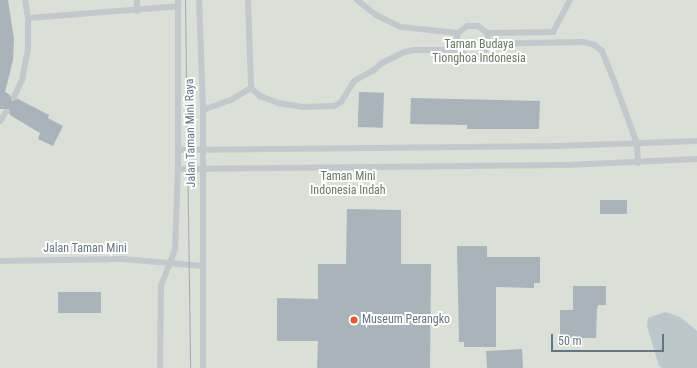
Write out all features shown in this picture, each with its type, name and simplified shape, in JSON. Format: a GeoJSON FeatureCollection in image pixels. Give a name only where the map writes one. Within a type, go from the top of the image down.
{"type":"FeatureCollection","features":[{"type":"Feature","properties":{"kind":"lane"},"geometry":{"type":"LineString","coordinates":[[14,97],[22,80],[28,49],[28,18],[25,0]]}},
{"type":"Feature","properties":{"kind":"lane"},"geometry":{"type":"LineString","coordinates":[[136,0],[137,11]]}},
{"type":"Feature","properties":{"kind":"lane","name":"Jalan Taman Mini Raya"},"geometry":{"type":"LineString","coordinates":[[199,0],[203,110],[203,266]]}},
{"type":"Feature","properties":{"kind":"lane"},"geometry":{"type":"LineString","coordinates":[[247,0],[252,88],[260,96],[278,103],[302,107],[334,106],[341,102],[354,81],[399,55],[414,50],[458,50],[469,58],[482,56],[489,44],[487,33],[483,28],[472,25],[467,26],[458,33],[456,41],[458,50]]}},
{"type":"Feature","properties":{"kind":"lane"},"geometry":{"type":"LineString","coordinates":[[357,0],[376,15],[401,27],[458,33]]}},
{"type":"Feature","properties":{"kind":"lane"},"geometry":{"type":"LineString","coordinates":[[487,33],[549,33],[558,26],[570,0]]}},
{"type":"Feature","properties":{"kind":"lane"},"geometry":{"type":"LineString","coordinates":[[28,18],[137,11],[178,3]]}},
{"type":"Feature","properties":{"kind":"lane","name":"Jalan Taman Mini Raya"},"geometry":{"type":"LineString","coordinates":[[170,264],[175,249],[178,169],[178,3]]}},
{"type":"Feature","properties":{"kind":"lane"},"geometry":{"type":"LineString","coordinates":[[489,44],[583,42],[595,45],[602,51],[606,60],[637,144],[638,163]]}},
{"type":"Feature","properties":{"kind":"lane"},"geometry":{"type":"LineString","coordinates":[[203,110],[231,100],[252,88]]}},
{"type":"Feature","properties":{"kind":"lane"},"geometry":{"type":"LineString","coordinates":[[0,121],[6,112]]}},
{"type":"Feature","properties":{"kind":"lane"},"geometry":{"type":"LineString","coordinates":[[178,150],[637,144],[697,141]]}},
{"type":"Feature","properties":{"kind":"lane"},"geometry":{"type":"LineString","coordinates":[[178,169],[638,163],[697,159]]}},
{"type":"Feature","properties":{"kind":"lane","name":"Jalan Taman Mini"},"geometry":{"type":"LineString","coordinates":[[0,261],[123,259],[203,266]]}},
{"type":"Feature","properties":{"kind":"lane"},"geometry":{"type":"LineString","coordinates":[[160,368],[161,286],[170,264]]}},
{"type":"Feature","properties":{"kind":"lane"},"geometry":{"type":"LineString","coordinates":[[203,266],[203,368]]}},
{"type":"Feature","properties":{"kind":"green space","name":"Taman Mini Indonesia Indah"},"geometry":{"type":"Polygon","coordinates":[[[0,0],[697,0],[697,368],[0,368],[0,0]]]}},
{"type":"Feature","properties":{"kind":"shaded area"},"geometry":{"type":"Polygon","coordinates":[[[665,312],[680,317],[697,331],[697,368],[662,368],[659,366],[647,326],[648,318],[665,312]]]}},
{"type":"Feature","properties":{"kind":"building"},"geometry":{"type":"Polygon","coordinates":[[[0,0],[8,0],[14,39],[13,60],[5,92],[10,95],[12,101],[18,99],[49,115],[48,118],[63,126],[53,146],[38,139],[40,133],[10,115],[9,109],[0,109],[0,0]]]}},
{"type":"Feature","properties":{"kind":"building"},"geometry":{"type":"Polygon","coordinates":[[[359,92],[384,93],[383,128],[358,127],[359,92]]]}},
{"type":"Feature","properties":{"kind":"building"},"geometry":{"type":"Polygon","coordinates":[[[411,98],[540,101],[539,129],[467,129],[467,125],[410,124],[411,98]]]}},
{"type":"Feature","properties":{"kind":"building"},"geometry":{"type":"Polygon","coordinates":[[[600,200],[627,200],[627,214],[600,214],[600,200]]]}},
{"type":"Feature","properties":{"kind":"building","name":"Museum Perangko"},"geometry":{"type":"Polygon","coordinates":[[[347,209],[401,210],[401,264],[431,264],[430,368],[317,368],[318,341],[277,341],[277,298],[318,299],[318,264],[346,264],[347,209]]]}},
{"type":"Feature","properties":{"kind":"building"},"geometry":{"type":"Polygon","coordinates":[[[457,246],[487,246],[487,257],[540,257],[540,283],[534,283],[534,288],[496,287],[496,347],[464,347],[464,342],[459,342],[457,246]]]}},
{"type":"Feature","properties":{"kind":"building"},"geometry":{"type":"Polygon","coordinates":[[[573,286],[606,286],[606,305],[598,305],[597,309],[596,338],[560,338],[560,310],[573,310],[573,286]]]}},
{"type":"Feature","properties":{"kind":"building"},"geometry":{"type":"Polygon","coordinates":[[[58,292],[101,292],[101,313],[58,313],[58,292]]]}},
{"type":"Feature","properties":{"kind":"building"},"geometry":{"type":"Polygon","coordinates":[[[522,349],[523,368],[487,368],[486,351],[522,349]]]}},
{"type":"Feature","properties":{"kind":"tram line"},"geometry":{"type":"LineString","coordinates":[[185,0],[190,368]]}},
{"type":"Feature","properties":{"kind":"place","name":"Museum Perangko"},"geometry":{"type":"Point","coordinates":[354,320]}},
{"type":"Feature","properties":{"kind":"park label","name":"Taman Budaya Tionghoa Indonesia"},"geometry":{"type":"Point","coordinates":[479,52]}}]}
